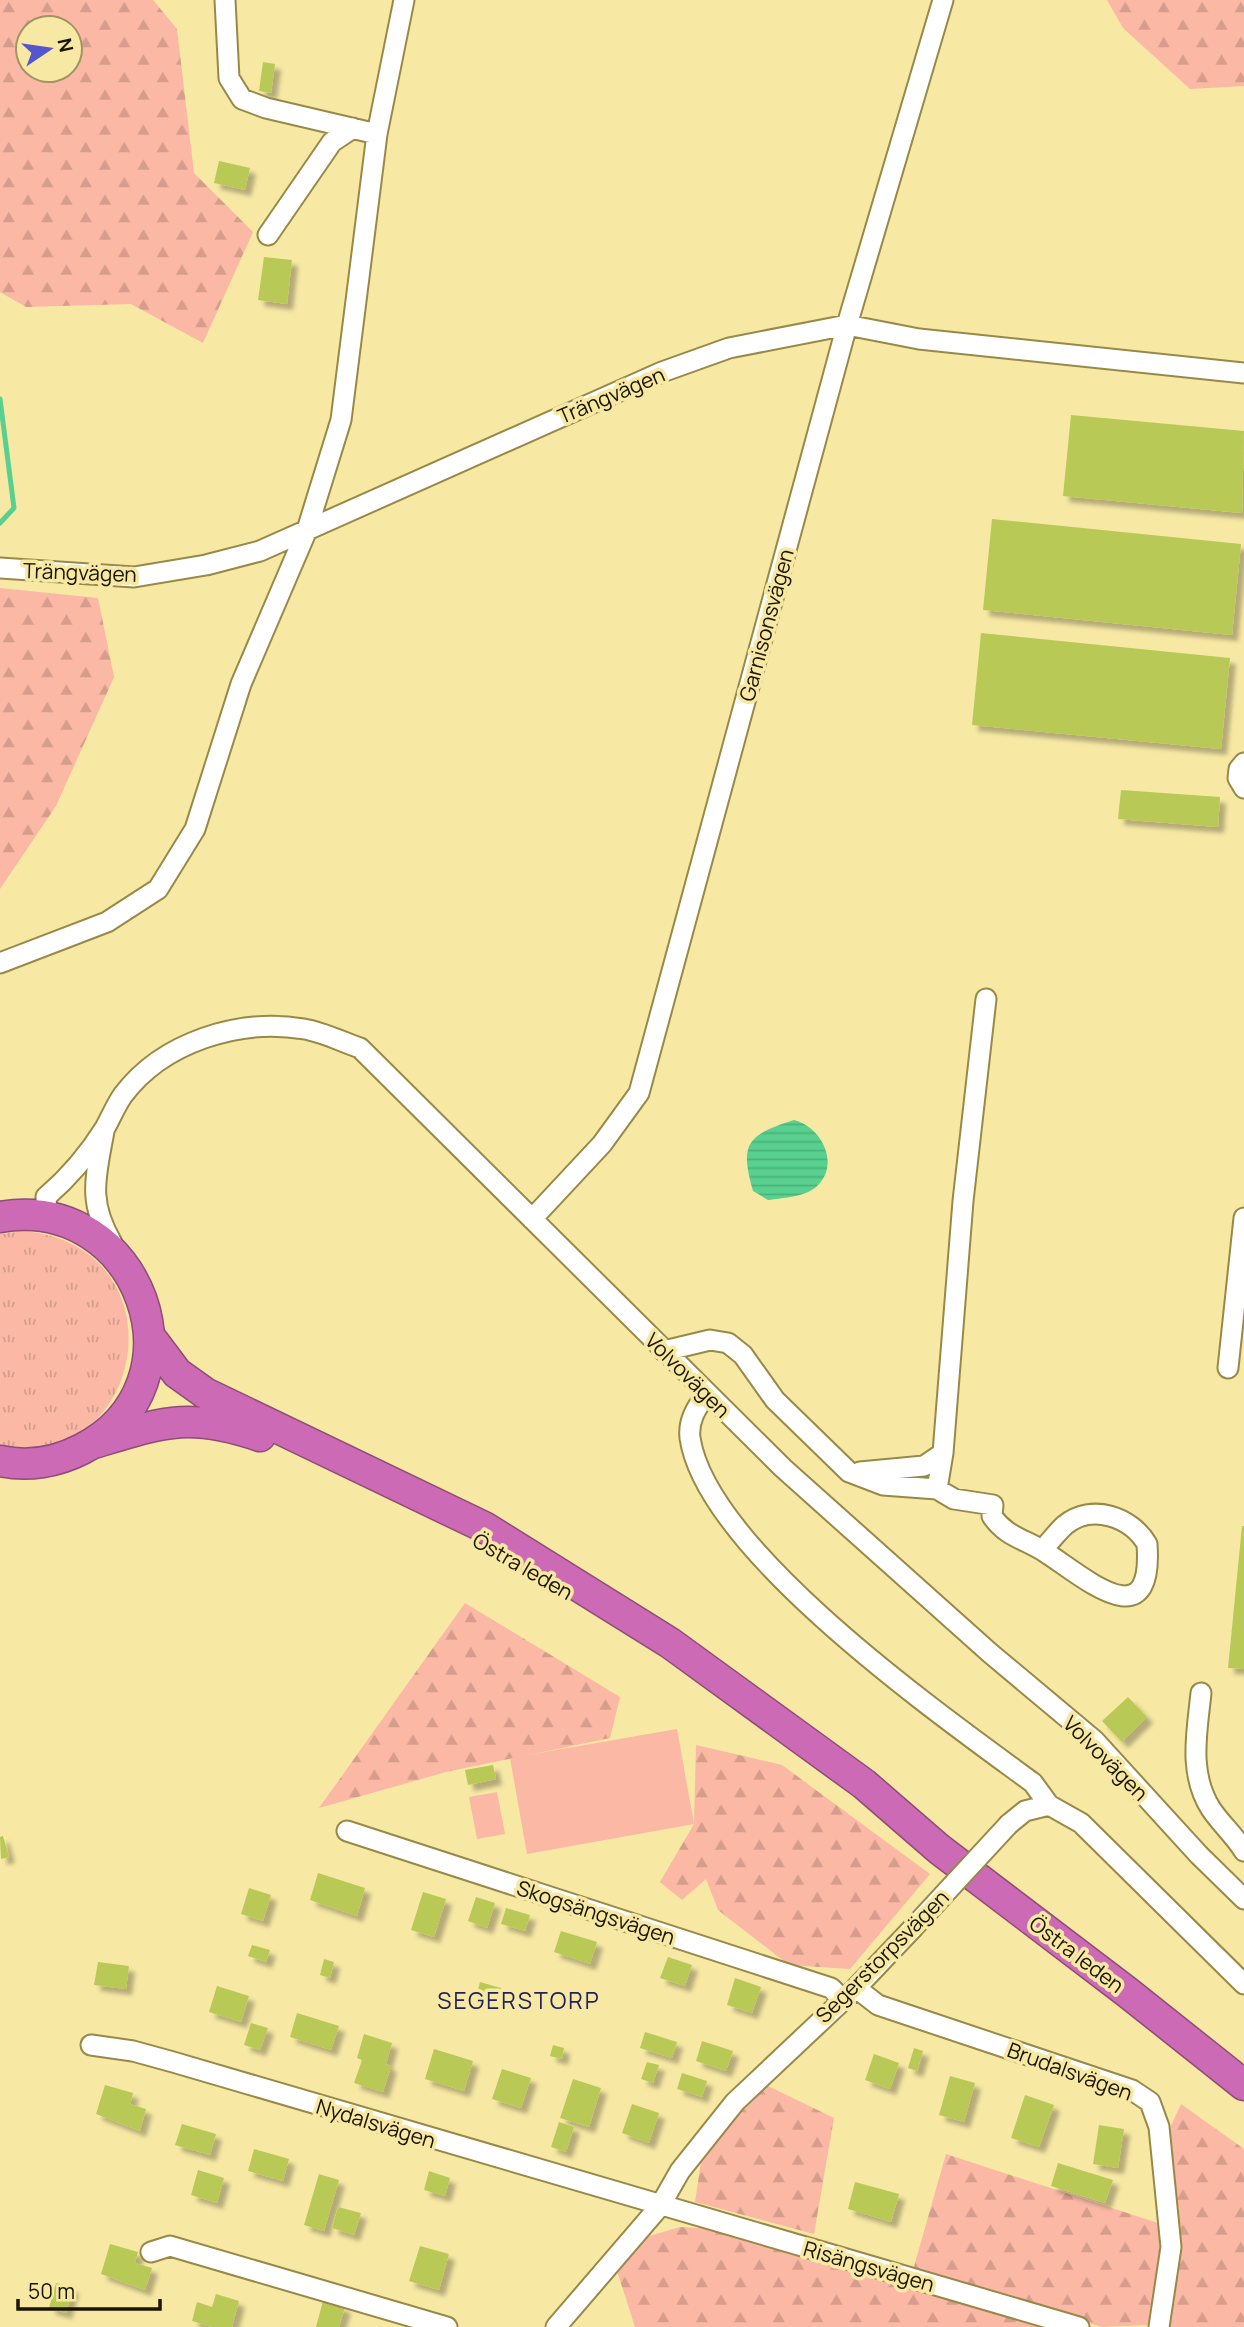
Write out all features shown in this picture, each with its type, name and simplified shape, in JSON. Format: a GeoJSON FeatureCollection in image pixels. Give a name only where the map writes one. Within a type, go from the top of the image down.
{"type":"FeatureCollection","features":[{"type":"Feature","properties":{"kind":"highway"},"geometry":{"type":"LineString","coordinates":[[0,1217],[18,1214],[47,1216],[74,1224],[99,1238],[120,1258],[136,1282],[146,1308],[150,1337],[146,1368],[135,1397],[118,1423],[94,1443],[59,1458],[41,1463],[4,1465]]}},
{"type":"Feature","properties":{"kind":"highway","name":"Östra leden"},"geometry":{"type":"LineString","coordinates":[[150,1337],[177,1373],[205,1393],[484,1527],[613,1605],[778,1718],[1244,2085]]}},
{"type":"Feature","properties":{"kind":"highway","name":"Östra leden"},"geometry":{"type":"LineString","coordinates":[[94,1443],[160,1423],[183,1420],[236,1428],[327,1462],[494,1549],[617,1622],[859,1794],[910,1824]]}},
{"type":"Feature","properties":{"kind":"street"},"geometry":{"type":"LineString","coordinates":[[225,0],[229,78],[242,99],[266,108],[377,134]]}},
{"type":"Feature","properties":{"kind":"street"},"geometry":{"type":"LineString","coordinates":[[0,963],[107,922],[158,889],[195,829],[241,684],[307,530],[341,420],[377,134],[404,0]]}},
{"type":"Feature","properties":{"kind":"street","name":"Garnisonsvägen"},"geometry":{"type":"LineString","coordinates":[[532,1219],[602,1144],[639,1093],[847,325],[943,0]]}},
{"type":"Feature","properties":{"kind":"street"},"geometry":{"type":"LineString","coordinates":[[268,235],[332,142],[353,128]]}},
{"type":"Feature","properties":{"kind":"street","name":"Trängvägen"},"geometry":{"type":"LineString","coordinates":[[6,568],[134,577],[206,565],[260,551],[662,372],[729,348],[847,325],[919,339],[1244,373]]}},
{"type":"Feature","properties":{"kind":"street"},"geometry":{"type":"LineString","coordinates":[[1244,763],[1239,769],[1238,778],[1244,788]]}},
{"type":"Feature","properties":{"kind":"street"},"geometry":{"type":"LineString","coordinates":[[937,1489],[943,1453],[963,1201],[986,999]]}},
{"type":"Feature","properties":{"kind":"street","name":"Volvovägen"},"geometry":{"type":"LineString","coordinates":[[104,1130],[122,1097],[150,1065],[192,1042],[257,1026],[305,1029],[360,1048],[706,1395],[989,1653],[1094,1740],[1241,1892]]}},
{"type":"Feature","properties":{"kind":"street"},"geometry":{"type":"LineString","coordinates":[[47,1216],[47,1197],[60,1185],[104,1130]]}},
{"type":"Feature","properties":{"kind":"street"},"geometry":{"type":"LineString","coordinates":[[104,1130],[94,1198],[98,1219],[120,1258]]}},
{"type":"Feature","properties":{"kind":"street"},"geometry":{"type":"LineString","coordinates":[[1228,1368],[1244,1218]]}},
{"type":"Feature","properties":{"kind":"street"},"geometry":{"type":"LineString","coordinates":[[664,1351],[710,1340],[728,1343],[743,1355],[775,1401],[849,1472],[883,1485],[937,1489],[954,1499],[993,1504],[992,1516],[999,1526],[1015,1538],[1042,1550],[1110,1595],[1125,1597],[1138,1591],[1147,1578],[1147,1544],[1127,1521],[1092,1514],[1079,1518],[1066,1524],[1042,1550]]}},
{"type":"Feature","properties":{"kind":"street"},"geometry":{"type":"LineString","coordinates":[[706,1395],[693,1412],[690,1437],[702,1472],[747,1541],[777,1576],[854,1645],[1033,1783],[1049,1805],[1081,1823],[1244,1984]]}},
{"type":"Feature","properties":{"kind":"street"},"geometry":{"type":"LineString","coordinates":[[849,1472],[880,1472],[924,1465],[943,1453]]}},
{"type":"Feature","properties":{"kind":"street"},"geometry":{"type":"LineString","coordinates":[[1201,1693],[1196,1759],[1198,1783],[1213,1812],[1244,1851]]}},
{"type":"Feature","properties":{"kind":"street","name":"Segerstorpsvägen"},"geometry":{"type":"LineString","coordinates":[[556,2327],[660,2206],[680,2171],[735,2102],[849,1994],[1009,1824],[1025,1811],[1049,1805]]}},
{"type":"Feature","properties":{"kind":"street","name":"Skogsängsvägen"},"geometry":{"type":"LineString","coordinates":[[347,1830],[849,1994]]}},
{"type":"Feature","properties":{"kind":"street","name":"Brudalsvägen"},"geometry":{"type":"LineString","coordinates":[[849,1994],[1132,2090],[1150,2102],[1159,2127],[1171,2247],[1165,2304],[1159,2327]]}},
{"type":"Feature","properties":{"kind":"street","name":"Nydalsvägen"},"geometry":{"type":"LineString","coordinates":[[91,2045],[133,2051],[173,2062],[660,2206]]}},
{"type":"Feature","properties":{"kind":"street","name":"Risängsvägen"},"geometry":{"type":"LineString","coordinates":[[660,2206],[1079,2327]]}},
{"type":"Feature","properties":{"kind":"street"},"geometry":{"type":"LineString","coordinates":[[151,2252],[170,2246],[447,2327]]}},
{"type":"Feature","properties":{"kind":"green space"},"geometry":{"type":"Polygon","coordinates":[[[0,0],[153,0],[177,29],[194,173],[253,232],[203,343],[131,304],[26,307],[0,292],[0,0]]]}},
{"type":"Feature","properties":{"kind":"green space"},"geometry":{"type":"Polygon","coordinates":[[[1107,0],[1244,0],[1244,86],[1190,89],[1123,28],[1107,0]]]}},
{"type":"Feature","properties":{"kind":"green space"},"geometry":{"type":"Polygon","coordinates":[[[0,588],[98,598],[114,677],[56,806],[0,889],[0,588]]]}},
{"type":"Feature","properties":{"kind":"green space"},"geometry":{"type":"Polygon","coordinates":[[[25,1231],[76,1246],[109,1276],[126,1314],[127,1356],[114,1395],[88,1427],[49,1445],[0,1445],[0,1234],[25,1231]]]}},
{"type":"Feature","properties":{"kind":"green space"},"geometry":{"type":"Polygon","coordinates":[[[465,1603],[620,1697],[610,1738],[446,1772],[319,1808],[465,1603]]]}},
{"type":"Feature","properties":{"kind":"green space"},"geometry":{"type":"Polygon","coordinates":[[[677,1729],[694,1824],[527,1854],[510,1758],[677,1729]]]}},
{"type":"Feature","properties":{"kind":"green space"},"geometry":{"type":"Polygon","coordinates":[[[696,1745],[782,1765],[930,1874],[850,1969],[789,1965],[718,1910],[706,1879],[682,1900],[660,1882],[694,1824],[696,1745]]]}},
{"type":"Feature","properties":{"kind":"green space"},"geometry":{"type":"Polygon","coordinates":[[[497,1792],[505,1834],[477,1839],[469,1797],[497,1792]]]}},
{"type":"Feature","properties":{"kind":"green space"},"geometry":{"type":"Polygon","coordinates":[[[766,2085],[834,2118],[814,2234],[695,2202],[702,2155],[766,2085]]]}},
{"type":"Feature","properties":{"kind":"green space"},"geometry":{"type":"Polygon","coordinates":[[[1181,2104],[1244,2149],[1244,2327],[1164,2327],[1175,2226],[1170,2128],[1181,2104]]]}},
{"type":"Feature","properties":{"kind":"green space"},"geometry":{"type":"Polygon","coordinates":[[[946,2154],[1161,2224],[1159,2300],[1148,2325],[1102,2327],[913,2270],[946,2154]]]}},
{"type":"Feature","properties":{"kind":"green space"},"geometry":{"type":"Polygon","coordinates":[[[680,2227],[718,2229],[1039,2327],[635,2327],[617,2271],[646,2237],[680,2227]]]}},
{"type":"Feature","properties":{"kind":"shaded area"},"geometry":{"type":"Polygon","coordinates":[[[794,1120],[813,1130],[820,1138],[825,1148],[827,1168],[816,1187],[806,1193],[768,1200],[753,1191],[747,1161],[748,1151],[757,1136],[794,1120]]]}},
{"type":"Feature","properties":{"kind":"building"},"geometry":{"type":"Polygon","coordinates":[[[263,62],[275,64],[271,93],[259,91],[263,62]]]}},
{"type":"Feature","properties":{"kind":"building"},"geometry":{"type":"Polygon","coordinates":[[[219,161],[250,168],[245,190],[214,183],[219,161]]]}},
{"type":"Feature","properties":{"kind":"building"},"geometry":{"type":"Polygon","coordinates":[[[264,257],[292,260],[287,304],[258,300],[264,257]]]}},
{"type":"Feature","properties":{"kind":"building"},"geometry":{"type":"Polygon","coordinates":[[[1071,415],[1244,431],[1242,513],[1063,496],[1071,415]]]}},
{"type":"Feature","properties":{"kind":"building"},"geometry":{"type":"Polygon","coordinates":[[[992,519],[1241,544],[1232,635],[983,610],[992,519]]]}},
{"type":"Feature","properties":{"kind":"building"},"geometry":{"type":"Polygon","coordinates":[[[981,633],[1230,658],[1221,749],[972,725],[981,633]]]}},
{"type":"Feature","properties":{"kind":"building"},"geometry":{"type":"Polygon","coordinates":[[[1121,790],[1220,797],[1218,827],[1118,819],[1121,790]]]}},
{"type":"Feature","properties":{"kind":"building"},"geometry":{"type":"Polygon","coordinates":[[[1244,1526],[1244,1669],[1228,1668],[1244,1526]]]}},
{"type":"Feature","properties":{"kind":"building"},"geometry":{"type":"Polygon","coordinates":[[[1128,1697],[1147,1717],[1122,1742],[1102,1721],[1128,1697]]]}},
{"type":"Feature","properties":{"kind":"building"},"geometry":{"type":"Polygon","coordinates":[[[493,1765],[496,1779],[468,1785],[465,1770],[493,1765]]]}},
{"type":"Feature","properties":{"kind":"building"},"geometry":{"type":"Polygon","coordinates":[[[3,1836],[9,1857],[1,1859],[0,1837],[3,1836]]]}},
{"type":"Feature","properties":{"kind":"building"},"geometry":{"type":"Polygon","coordinates":[[[318,1873],[365,1888],[357,1916],[310,1900],[318,1873]]]}},
{"type":"Feature","properties":{"kind":"building"},"geometry":{"type":"Polygon","coordinates":[[[249,1888],[271,1895],[263,1921],[241,1914],[249,1888]]]}},
{"type":"Feature","properties":{"kind":"building"},"geometry":{"type":"Polygon","coordinates":[[[423,1892],[446,1899],[434,1937],[411,1930],[423,1892]]]}},
{"type":"Feature","properties":{"kind":"building"},"geometry":{"type":"Polygon","coordinates":[[[476,1897],[495,1903],[487,1928],[468,1921],[476,1897]]]}},
{"type":"Feature","properties":{"kind":"building"},"geometry":{"type":"Polygon","coordinates":[[[506,1908],[530,1915],[525,1931],[501,1924],[506,1908]]]}},
{"type":"Feature","properties":{"kind":"building"},"geometry":{"type":"Polygon","coordinates":[[[561,1931],[597,1942],[590,1964],[554,1952],[561,1931]]]}},
{"type":"Feature","properties":{"kind":"building"},"geometry":{"type":"Polygon","coordinates":[[[252,1945],[270,1950],[266,1962],[248,1956],[252,1945]]]}},
{"type":"Feature","properties":{"kind":"building"},"geometry":{"type":"Polygon","coordinates":[[[668,1957],[692,1965],[685,1986],[660,1978],[668,1957]]]}},
{"type":"Feature","properties":{"kind":"building"},"geometry":{"type":"Polygon","coordinates":[[[324,1959],[334,1962],[330,1978],[320,1975],[324,1959]]]}},
{"type":"Feature","properties":{"kind":"building"},"geometry":{"type":"Polygon","coordinates":[[[98,1962],[129,1966],[126,1989],[94,1985],[98,1962]]]}},
{"type":"Feature","properties":{"kind":"building"},"geometry":{"type":"Polygon","coordinates":[[[735,1978],[761,1987],[752,2013],[727,2005],[735,1978]]]}},
{"type":"Feature","properties":{"kind":"building"},"geometry":{"type":"Polygon","coordinates":[[[480,1982],[501,1988],[498,1999],[477,1993],[480,1982]]]}},
{"type":"Feature","properties":{"kind":"building"},"geometry":{"type":"Polygon","coordinates":[[[217,1986],[249,1996],[241,2022],[209,2012],[217,1986]]]}},
{"type":"Feature","properties":{"kind":"building"},"geometry":{"type":"Polygon","coordinates":[[[297,2013],[339,2026],[331,2050],[290,2037],[297,2013]]]}},
{"type":"Feature","properties":{"kind":"building"},"geometry":{"type":"Polygon","coordinates":[[[251,2023],[268,2028],[260,2050],[244,2045],[251,2023]]]}},
{"type":"Feature","properties":{"kind":"building"},"geometry":{"type":"Polygon","coordinates":[[[645,2032],[677,2042],[672,2058],[640,2048],[645,2032]]]}},
{"type":"Feature","properties":{"kind":"building"},"geometry":{"type":"Polygon","coordinates":[[[364,2034],[392,2043],[386,2064],[391,2066],[383,2092],[354,2083],[362,2060],[357,2058],[364,2034]]]}},
{"type":"Feature","properties":{"kind":"building"},"geometry":{"type":"Polygon","coordinates":[[[702,2041],[733,2051],[726,2071],[696,2061],[702,2041]]]}},
{"type":"Feature","properties":{"kind":"building"},"geometry":{"type":"Polygon","coordinates":[[[553,2045],[564,2048],[562,2059],[550,2056],[553,2045]]]}},
{"type":"Feature","properties":{"kind":"building"},"geometry":{"type":"Polygon","coordinates":[[[914,2048],[923,2051],[917,2071],[908,2068],[914,2048]]]}},
{"type":"Feature","properties":{"kind":"building"},"geometry":{"type":"Polygon","coordinates":[[[434,2049],[473,2061],[464,2091],[425,2079],[434,2049]]]}},
{"type":"Feature","properties":{"kind":"building"},"geometry":{"type":"Polygon","coordinates":[[[874,2054],[899,2063],[890,2089],[865,2080],[874,2054]]]}},
{"type":"Feature","properties":{"kind":"building"},"geometry":{"type":"Polygon","coordinates":[[[647,2062],[659,2065],[653,2083],[641,2079],[647,2062]]]}},
{"type":"Feature","properties":{"kind":"building"},"geometry":{"type":"Polygon","coordinates":[[[502,2069],[531,2078],[521,2108],[492,2099],[502,2069]]]}},
{"type":"Feature","properties":{"kind":"building"},"geometry":{"type":"Polygon","coordinates":[[[682,2073],[707,2081],[702,2097],[677,2089],[682,2073]]]}},
{"type":"Feature","properties":{"kind":"building"},"geometry":{"type":"Polygon","coordinates":[[[950,2076],[975,2083],[964,2122],[939,2115],[950,2076]]]}},
{"type":"Feature","properties":{"kind":"building"},"geometry":{"type":"Polygon","coordinates":[[[573,2079],[601,2088],[589,2127],[560,2118],[573,2079]]]}},
{"type":"Feature","properties":{"kind":"building"},"geometry":{"type":"Polygon","coordinates":[[[105,2085],[133,2093],[130,2104],[146,2109],[140,2131],[96,2114],[105,2085]]]}},
{"type":"Feature","properties":{"kind":"building"},"geometry":{"type":"Polygon","coordinates":[[[1025,2095],[1054,2105],[1039,2147],[1011,2138],[1025,2095]]]}},
{"type":"Feature","properties":{"kind":"building"},"geometry":{"type":"Polygon","coordinates":[[[632,2104],[659,2113],[649,2143],[622,2133],[632,2104]]]}},
{"type":"Feature","properties":{"kind":"building"},"geometry":{"type":"Polygon","coordinates":[[[559,2122],[574,2127],[566,2152],[551,2147],[559,2122]]]}},
{"type":"Feature","properties":{"kind":"building"},"geometry":{"type":"Polygon","coordinates":[[[182,2124],[216,2134],[210,2155],[175,2145],[182,2124]]]}},
{"type":"Feature","properties":{"kind":"building"},"geometry":{"type":"Polygon","coordinates":[[[1099,2125],[1124,2129],[1118,2168],[1093,2164],[1099,2125]]]}},
{"type":"Feature","properties":{"kind":"building"},"geometry":{"type":"Polygon","coordinates":[[[254,2149],[289,2159],[283,2181],[248,2171],[254,2149]]]}},
{"type":"Feature","properties":{"kind":"building"},"geometry":{"type":"Polygon","coordinates":[[[1058,2163],[1113,2180],[1105,2203],[1051,2186],[1058,2163]]]}},
{"type":"Feature","properties":{"kind":"building"},"geometry":{"type":"Polygon","coordinates":[[[198,2170],[224,2178],[217,2203],[191,2195],[198,2170]]]}},
{"type":"Feature","properties":{"kind":"building"},"geometry":{"type":"Polygon","coordinates":[[[429,2171],[450,2178],[445,2196],[424,2190],[429,2171]]]}},
{"type":"Feature","properties":{"kind":"building"},"geometry":{"type":"Polygon","coordinates":[[[319,2174],[339,2180],[324,2231],[304,2225],[319,2174]]]}},
{"type":"Feature","properties":{"kind":"building"},"geometry":{"type":"Polygon","coordinates":[[[855,2182],[899,2194],[891,2222],[848,2209],[855,2182]]]}},
{"type":"Feature","properties":{"kind":"building"},"geometry":{"type":"Polygon","coordinates":[[[338,2207],[361,2213],[354,2235],[332,2228],[338,2207]]]}},
{"type":"Feature","properties":{"kind":"building"},"geometry":{"type":"Polygon","coordinates":[[[110,2244],[138,2252],[135,2263],[152,2268],[145,2290],[101,2274],[110,2244]]]}},
{"type":"Feature","properties":{"kind":"building"},"geometry":{"type":"Polygon","coordinates":[[[420,2246],[449,2254],[439,2290],[409,2281],[420,2246]]]}},
{"type":"Feature","properties":{"kind":"building"},"geometry":{"type":"Polygon","coordinates":[[[56,2283],[73,2288],[66,2313],[49,2308],[56,2283]]]}},
{"type":"Feature","properties":{"kind":"building"},"geometry":{"type":"Polygon","coordinates":[[[216,2294],[239,2301],[232,2327],[212,2327],[192,2321],[197,2302],[212,2307],[216,2294]]]}},
{"type":"Feature","properties":{"kind":"building"},"geometry":{"type":"Polygon","coordinates":[[[323,2301],[345,2307],[339,2327],[316,2327],[323,2301]]]}},
{"type":"Feature","properties":{"kind":"waterway"},"geometry":{"type":"LineString","coordinates":[[0,399],[14,508],[0,523]]}},
{"type":"Feature","properties":{"kind":"district","name":"SEGERSTORP"},"geometry":{"type":"Point","coordinates":[519,2000]}}]}
